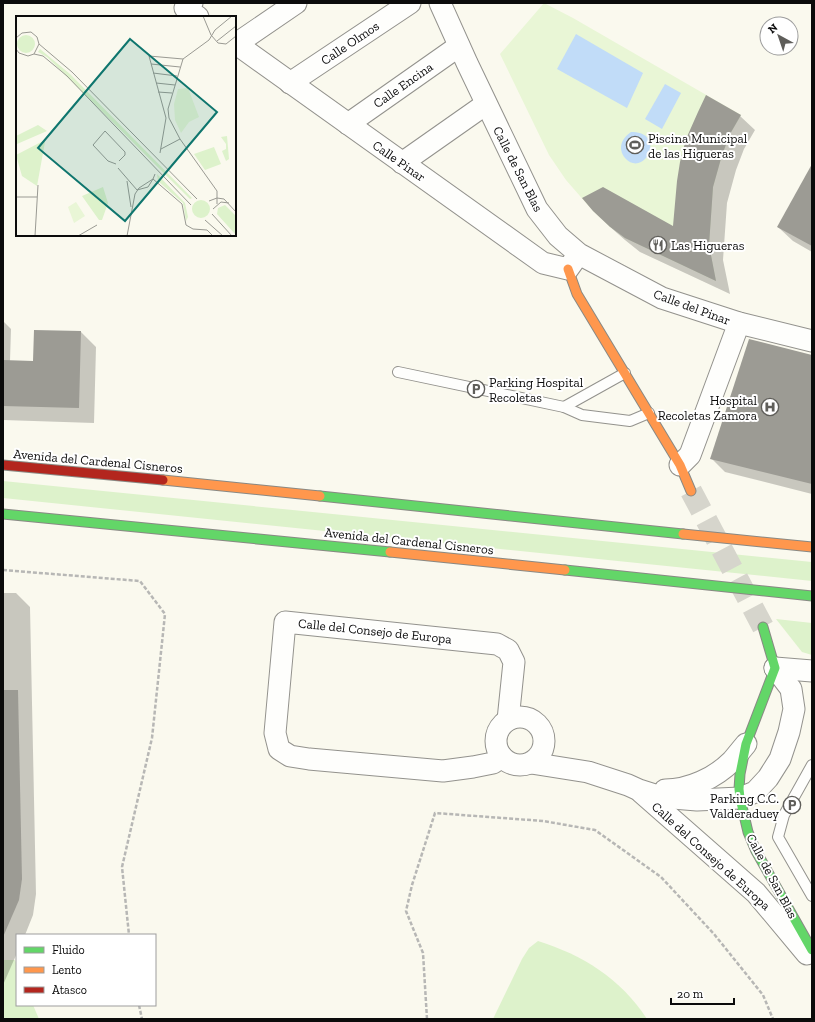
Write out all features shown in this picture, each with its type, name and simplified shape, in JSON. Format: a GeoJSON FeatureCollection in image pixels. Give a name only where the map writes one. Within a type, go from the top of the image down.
{"type":"FeatureCollection","features":[{"type":"Feature","properties":{"kind":"main road","name":"Calle de San Blas"},"geometry":{"type":"LineString","coordinates":[[573,262],[577,294],[680,465],[691,491]]}},
{"type":"Feature","properties":{"kind":"main road","name":"Avenida del Cardenal Cisneros"},"geometry":{"type":"LineString","coordinates":[[3,465],[187,482],[812,547]]}},
{"type":"Feature","properties":{"kind":"main road","name":"Avenida del Cardenal Cisneros"},"geometry":{"type":"LineString","coordinates":[[3,514],[812,596]]}},
{"type":"Feature","properties":{"kind":"main road"},"geometry":{"type":"LineString","coordinates":[[763,627],[775,668]]}},
{"type":"Feature","properties":{"kind":"main road","name":"Calle de San Blas"},"geometry":{"type":"LineString","coordinates":[[775,668],[746,744],[740,774],[740,798],[748,832],[756,851],[812,950]]}},
{"type":"Feature","properties":{"kind":"street"},"geometry":{"type":"LineString","coordinates":[[236,44],[296,3]]}},
{"type":"Feature","properties":{"kind":"street","name":"Calle Olmos"},"geometry":{"type":"LineString","coordinates":[[290,83],[410,3]]}},
{"type":"Feature","properties":{"kind":"street","name":"Calle de San Blas"},"geometry":{"type":"LineString","coordinates":[[440,3],[536,209],[558,236],[573,262]]}},
{"type":"Feature","properties":{"kind":"street","name":"Calle Pinar"},"geometry":{"type":"LineString","coordinates":[[236,44],[543,263],[573,262]]}},
{"type":"Feature","properties":{"kind":"street","name":"Calle Encina"},"geometry":{"type":"LineString","coordinates":[[348,124],[459,46]]}},
{"type":"Feature","properties":{"kind":"street"},"geometry":{"type":"LineString","coordinates":[[402,163],[486,104]]}},
{"type":"Feature","properties":{"kind":"street","name":"Calle del Pinar"},"geometry":{"type":"LineString","coordinates":[[573,262],[662,298],[739,323],[812,342]]}},
{"type":"Feature","properties":{"kind":"street"},"geometry":{"type":"LineString","coordinates":[[680,465],[690,455],[739,323]]}},
{"type":"Feature","properties":{"kind":"street","name":"Calle del Consejo de Europa"},"geometry":{"type":"LineString","coordinates":[[502,756],[493,763],[443,771],[290,756],[279,749],[275,732],[285,622],[497,644],[508,650],[514,662],[508,720]]}},
{"type":"Feature","properties":{"kind":"street"},"geometry":{"type":"LineString","coordinates":[[775,668],[812,671]]}},
{"type":"Feature","properties":{"kind":"street"},"geometry":{"type":"LineString","coordinates":[[740,798],[755,792],[768,778],[780,759],[789,732],[794,709],[791,689],[775,668]]}},
{"type":"Feature","properties":{"kind":"street"},"geometry":{"type":"LineString","coordinates":[[516,717],[527,718],[538,724],[542,731],[544,739],[543,748],[540,756],[531,763],[515,765],[507,762],[499,753],[495,740],[497,732],[508,720],[516,717]]}},
{"type":"Feature","properties":{"kind":"street","name":"Calle del Consejo de Europa"},"geometry":{"type":"LineString","coordinates":[[639,790],[676,790],[698,783],[715,774],[731,761],[746,744]]}},
{"type":"Feature","properties":{"kind":"street","name":"Calle del Consejo de Europa"},"geometry":{"type":"LineString","coordinates":[[531,763],[588,772],[661,797],[697,800],[740,798]]}},
{"type":"Feature","properties":{"kind":"street","name":"Calle del Consejo de Europa"},"geometry":{"type":"LineString","coordinates":[[639,790],[756,893],[812,960]]}},
{"type":"Feature","properties":{"kind":"lane"},"geometry":{"type":"LineString","coordinates":[[398,372],[564,407],[582,415],[630,421],[649,413]]}},
{"type":"Feature","properties":{"kind":"lane"},"geometry":{"type":"LineString","coordinates":[[564,407],[625,373]]}},
{"type":"Feature","properties":{"kind":"lane"},"geometry":{"type":"LineString","coordinates":[[812,765],[784,815],[778,837],[812,896]]}},
{"type":"Feature","properties":{"kind":"path"},"geometry":{"type":"LineString","coordinates":[[3,570],[140,581],[165,614],[152,738],[122,867],[129,934]]}},
{"type":"Feature","properties":{"kind":"path"},"geometry":{"type":"LineString","coordinates":[[427,1019],[423,953],[406,911],[412,885],[435,813],[543,821],[594,830],[661,877],[714,934],[763,995],[773,1019]]}},
{"type":"Feature","properties":{"kind":"path"},"geometry":{"type":"LineString","coordinates":[[139,1006],[142,1019]]}},
{"type":"Feature","properties":{"kind":"green space","name":"Piscina Municipal de las Higueras"},"geometry":{"type":"Polygon","coordinates":[[[544,3],[573,18],[741,115],[730,134],[722,155],[713,187],[709,245],[716,281],[625,238],[609,226],[593,211],[566,180],[549,155],[500,54],[544,3]]]}},
{"type":"Feature","properties":{"kind":"green space"},"geometry":{"type":"Polygon","coordinates":[[[3,481],[812,562],[812,581],[3,498],[3,481]]]}},
{"type":"Feature","properties":{"kind":"green space"},"geometry":{"type":"Polygon","coordinates":[[[776,619],[812,623],[812,655],[802,652],[776,619]]]}},
{"type":"Feature","properties":{"kind":"green space"},"geometry":{"type":"Polygon","coordinates":[[[538,941],[570,953],[600,970],[625,992],[647,1019],[493,1019],[522,959],[529,948],[538,941]]]}},
{"type":"Feature","properties":{"kind":"green space"},"geometry":{"type":"Polygon","coordinates":[[[3,960],[15,960],[16,1006],[33,1006],[39,1019],[3,1019],[3,960]]]}},
{"type":"Feature","properties":{"kind":"water"},"geometry":{"type":"Polygon","coordinates":[[[576,34],[643,73],[627,108],[557,69],[576,34]]]}},
{"type":"Feature","properties":{"kind":"water"},"geometry":{"type":"Polygon","coordinates":[[[665,84],[681,93],[662,129],[645,119],[665,84]]]}},
{"type":"Feature","properties":{"kind":"water"},"geometry":{"type":"Polygon","coordinates":[[[631,132],[642,134],[648,139],[650,146],[649,153],[645,159],[639,163],[632,163],[625,158],[621,151],[623,140],[631,132]]]}},
{"type":"Feature","properties":{"kind":"building"},"geometry":{"type":"Polygon","coordinates":[[[706,95],[741,115],[730,134],[722,155],[713,187],[709,245],[716,281],[625,238],[609,226],[582,198],[603,187],[673,226],[680,162],[686,139],[706,95]]]}},
{"type":"Feature","properties":{"kind":"building"},"geometry":{"type":"Polygon","coordinates":[[[812,164],[812,246],[777,227],[812,164]]]}},
{"type":"Feature","properties":{"kind":"building"},"geometry":{"type":"Polygon","coordinates":[[[34,330],[81,331],[79,408],[3,406],[3,360],[33,361],[34,330]]]}},
{"type":"Feature","properties":{"kind":"building","name":"Hospital Recoletas Zamora"},"geometry":{"type":"Polygon","coordinates":[[[749,339],[812,355],[812,484],[710,459],[749,339]]]}},
{"type":"Feature","properties":{"kind":"building"},"geometry":{"type":"Polygon","coordinates":[[[3,690],[18,690],[22,879],[19,900],[3,937],[3,690]]]}},
{"type":"Feature","properties":{"kind":"tunnel"},"geometry":{"type":"LineString","coordinates":[[691,491],[763,627]]}},
{"type":"Feature","properties":{"kind":"traffic: fast"},"geometry":{"type":"LineString","coordinates":[[320,496],[683,534]]}},
{"type":"Feature","properties":{"kind":"traffic: fast"},"geometry":{"type":"LineString","coordinates":[[3,514],[390,552]]}},
{"type":"Feature","properties":{"kind":"traffic: fast"},"geometry":{"type":"LineString","coordinates":[[565,570],[812,596]]}},
{"type":"Feature","properties":{"kind":"traffic: fast"},"geometry":{"type":"LineString","coordinates":[[763,627],[775,668],[746,744],[740,774],[740,798],[748,832],[756,851],[812,950]]}},
{"type":"Feature","properties":{"kind":"traffic: slow"},"geometry":{"type":"LineString","coordinates":[[568,269],[577,294],[680,465],[691,491]]}},
{"type":"Feature","properties":{"kind":"traffic: slow"},"geometry":{"type":"LineString","coordinates":[[163,480],[320,496]]}},
{"type":"Feature","properties":{"kind":"traffic: slow"},"geometry":{"type":"LineString","coordinates":[[683,534],[812,547]]}},
{"type":"Feature","properties":{"kind":"traffic: slow"},"geometry":{"type":"LineString","coordinates":[[390,552],[565,570]]}},
{"type":"Feature","properties":{"kind":"traffic: jam"},"geometry":{"type":"LineString","coordinates":[[3,465],[163,480]]}},
{"type":"Feature","properties":{"kind":"place","name":"Piscina Municipal de las Higueras"},"geometry":{"type":"Point","coordinates":[635,145]}},
{"type":"Feature","properties":{"kind":"place","name":"Las Higueras"},"geometry":{"type":"Point","coordinates":[658,245]}},
{"type":"Feature","properties":{"kind":"place","name":"Parking Hospital Recoletas"},"geometry":{"type":"Point","coordinates":[476,389]}},
{"type":"Feature","properties":{"kind":"place","name":"Hospital Recoletas Zamora"},"geometry":{"type":"Point","coordinates":[770,407]}},
{"type":"Feature","properties":{"kind":"place","name":"Parking C.C. Valderaduey"},"geometry":{"type":"Point","coordinates":[792,805]}}]}
